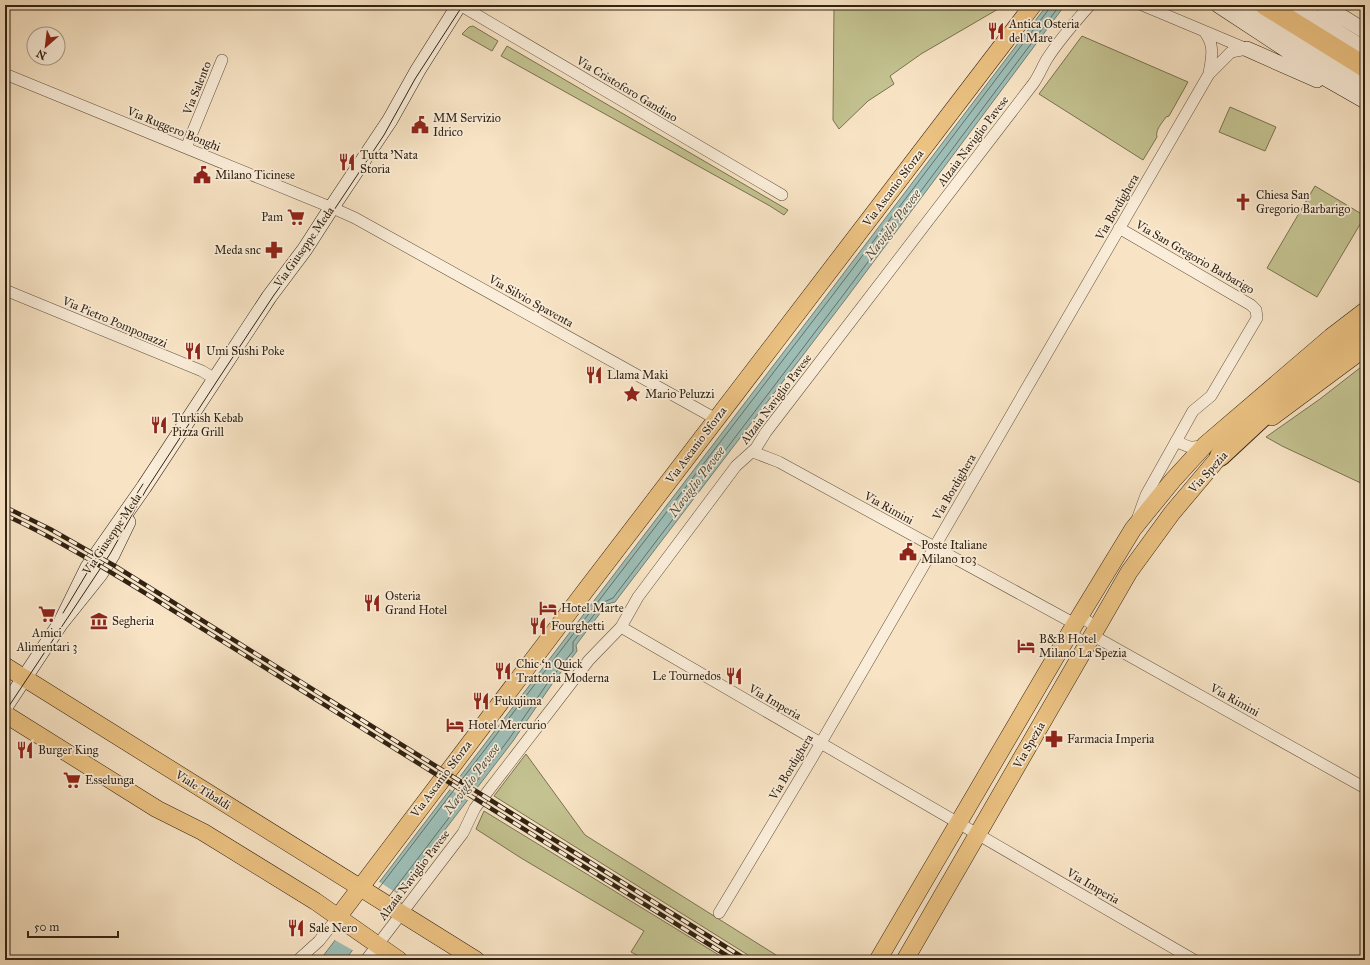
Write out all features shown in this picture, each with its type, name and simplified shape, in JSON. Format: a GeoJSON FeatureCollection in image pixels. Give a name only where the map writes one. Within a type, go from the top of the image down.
{"type":"FeatureCollection","features":[{"type":"Feature","properties":{"kind":"highway"},"geometry":{"type":"LineString","coordinates":[[1265,5],[1365,67]]}},
{"type":"Feature","properties":{"kind":"highway"},"geometry":{"type":"LineString","coordinates":[[1213,450],[1365,329]]}},
{"type":"Feature","properties":{"kind":"main road","name":"Via Ascanio Sforza"},"geometry":{"type":"LineString","coordinates":[[341,920],[716,419],[1034,5]]}},
{"type":"Feature","properties":{"kind":"main road","name":"Via Spezia"},"geometry":{"type":"LineString","coordinates":[[878,960],[1074,624],[1133,529],[1173,480],[1213,450],[1331,337],[1365,311]]}},
{"type":"Feature","properties":{"kind":"main road","name":"Via Spezia"},"geometry":{"type":"LineString","coordinates":[[905,960],[1129,572],[1172,513],[1213,450],[1250,432],[1306,393],[1365,348]]}},
{"type":"Feature","properties":{"kind":"main road","name":"Viale Tibaldi"},"geometry":{"type":"LineString","coordinates":[[5,666],[476,960]]}},
{"type":"Feature","properties":{"kind":"main road"},"geometry":{"type":"LineString","coordinates":[[5,714],[157,809],[203,832],[315,901],[399,960]]}},
{"type":"Feature","properties":{"kind":"street","name":"Via Cristoforo Gandino"},"geometry":{"type":"LineString","coordinates":[[460,5],[782,195]]}},
{"type":"Feature","properties":{"kind":"street","name":"Via Giuseppe Meda"},"geometry":{"type":"LineString","coordinates":[[5,707],[60,624],[100,574],[112,554],[144,487],[269,297],[302,253],[390,120],[415,74],[460,5]]}},
{"type":"Feature","properties":{"kind":"street","name":"Alzaia Naviglio Pavese"},"geometry":{"type":"LineString","coordinates":[[366,960],[373,943],[397,911],[463,833],[475,808],[589,660],[621,627],[638,597],[736,466],[753,452],[766,432],[1033,84],[1056,47],[1090,5]]}},
{"type":"Feature","properties":{"kind":"street"},"geometry":{"type":"LineString","coordinates":[[1142,5],[1204,30],[1312,78],[1333,83]]}},
{"type":"Feature","properties":{"kind":"street"},"geometry":{"type":"LineString","coordinates":[[1218,5],[1291,53],[1333,83],[1365,101]]}},
{"type":"Feature","properties":{"kind":"street"},"geometry":{"type":"LineString","coordinates":[[1236,5],[1365,86]]}},
{"type":"Feature","properties":{"kind":"street"},"geometry":{"type":"LineString","coordinates":[[1295,5],[1365,49]]}},
{"type":"Feature","properties":{"kind":"street"},"geometry":{"type":"LineString","coordinates":[[1323,5],[1362,30]]}},
{"type":"Feature","properties":{"kind":"street"},"geometry":{"type":"LineString","coordinates":[[1336,5],[1362,30]]}},
{"type":"Feature","properties":{"kind":"street","name":"Via Bordighera"},"geometry":{"type":"LineString","coordinates":[[1204,30],[1212,43],[1212,57],[1209,74]]}},
{"type":"Feature","properties":{"kind":"street","name":"Via Bordighera"},"geometry":{"type":"LineString","coordinates":[[719,913],[820,743],[1209,74],[1231,52],[1247,49]]}},
{"type":"Feature","properties":{"kind":"street","name":"Via Salento"},"geometry":{"type":"LineString","coordinates":[[186,148],[222,60]]}},
{"type":"Feature","properties":{"kind":"street","name":"Via Ruggero Bonghi"},"geometry":{"type":"LineString","coordinates":[[5,74],[332,207]]}},
{"type":"Feature","properties":{"kind":"street","name":"Via Silvio Spaventa"},"geometry":{"type":"LineString","coordinates":[[332,207],[716,419]]}},
{"type":"Feature","properties":{"kind":"street","name":"Via San Gregorio Barbarigo"},"geometry":{"type":"LineString","coordinates":[[1120,228],[1251,305],[1256,310]]}},
{"type":"Feature","properties":{"kind":"street","name":"Via Pietro Pomponazzi"},"geometry":{"type":"LineString","coordinates":[[5,290],[202,371],[215,379]]}},
{"type":"Feature","properties":{"kind":"street","name":"Via Spezia"},"geometry":{"type":"LineString","coordinates":[[1133,529],[1146,495],[1176,441],[1196,407],[1208,400],[1211,396],[1257,318],[1256,310]]}},
{"type":"Feature","properties":{"kind":"street","name":"Via Spezia"},"geometry":{"type":"LineString","coordinates":[[1176,441],[1188,447],[1213,450]]}},
{"type":"Feature","properties":{"kind":"street","name":"Via Rimini"},"geometry":{"type":"LineString","coordinates":[[753,452],[779,462],[1074,624]]}},
{"type":"Feature","properties":{"kind":"street"},"geometry":{"type":"LineString","coordinates":[[1074,624],[1073,632],[1077,638],[1086,640],[1092,635]]}},
{"type":"Feature","properties":{"kind":"street","name":"Via Imperia"},"geometry":{"type":"LineString","coordinates":[[621,627],[958,823]]}},
{"type":"Feature","properties":{"kind":"street","name":"Via Rimini"},"geometry":{"type":"LineString","coordinates":[[1092,635],[1365,788]]}},
{"type":"Feature","properties":{"kind":"street"},"geometry":{"type":"LineString","coordinates":[[958,823],[978,835]]}},
{"type":"Feature","properties":{"kind":"street","name":"Via Imperia"},"geometry":{"type":"LineString","coordinates":[[978,835],[1194,960]]}},
{"type":"Feature","properties":{"kind":"street"},"geometry":{"type":"LineString","coordinates":[[298,960],[341,920]]}},
{"type":"Feature","properties":{"kind":"shaded area"},"geometry":{"type":"Polygon","coordinates":[[[855,5],[1005,5],[921,54],[890,76],[894,84],[868,101],[839,129],[833,120],[834,7],[855,5]]]}},
{"type":"Feature","properties":{"kind":"shaded area"},"geometry":{"type":"Polygon","coordinates":[[[473,26],[498,41],[492,51],[462,34],[469,27],[473,26]]]}},
{"type":"Feature","properties":{"kind":"shaded area"},"geometry":{"type":"Polygon","coordinates":[[[1082,36],[1188,82],[1169,116],[1166,117],[1159,127],[1157,137],[1143,160],[1039,94],[1082,36]]]}},
{"type":"Feature","properties":{"kind":"shaded area"},"geometry":{"type":"Polygon","coordinates":[[[507,46],[788,210],[784,215],[501,56],[507,46]]]}},
{"type":"Feature","properties":{"kind":"shaded area"},"geometry":{"type":"Polygon","coordinates":[[[1230,107],[1276,127],[1265,151],[1219,132],[1230,107]]]}},
{"type":"Feature","properties":{"kind":"shaded area"},"geometry":{"type":"Polygon","coordinates":[[[1315,186],[1365,216],[1317,297],[1267,268],[1315,186]]]}},
{"type":"Feature","properties":{"kind":"shaded area"},"geometry":{"type":"Polygon","coordinates":[[[1365,364],[1365,485],[1266,437],[1320,399],[1365,364]]]}},
{"type":"Feature","properties":{"kind":"shaded area"},"geometry":{"type":"Polygon","coordinates":[[[526,754],[585,835],[784,960],[756,960],[494,796],[526,754]]]}},
{"type":"Feature","properties":{"kind":"shaded area"},"geometry":{"type":"Polygon","coordinates":[[[484,811],[727,960],[646,960],[631,952],[644,931],[521,858],[476,829],[484,811]]]}},
{"type":"Feature","properties":{"kind":"water","name":"Naviglio Pavese"},"geometry":{"type":"Polygon","coordinates":[[[1047,5],[1065,5],[845,300],[615,602],[607,604],[576,645],[577,651],[552,684],[513,741],[345,960],[320,960],[831,290],[1047,5]]]}},
{"type":"Feature","properties":{"kind":"pier"},"geometry":{"type":"Polygon","coordinates":[[[458,775],[479,788],[469,801],[448,788],[458,775]]]}},
{"type":"Feature","properties":{"kind":"pier"},"geometry":{"type":"Polygon","coordinates":[[[378,881],[398,894],[354,951],[333,939],[378,881]]]}},
{"type":"Feature","properties":{"kind":"tram line"},"geometry":{"type":"LineString","coordinates":[[5,712],[110,554],[146,490],[217,381],[384,135],[415,79],[463,5]]}},
{"type":"Feature","properties":{"kind":"tram line"},"geometry":{"type":"LineString","coordinates":[[63,613],[143,484]]}},
{"type":"Feature","properties":{"kind":"railway"},"geometry":{"type":"LineString","coordinates":[[5,507],[50,529],[115,566],[747,960]]}},
{"type":"Feature","properties":{"kind":"railway"},"geometry":{"type":"LineString","coordinates":[[5,515],[58,542],[145,593],[734,960]]}},
{"type":"Feature","properties":{"kind":"place","name":"Antica Osteria del Mare"},"geometry":{"type":"Point","coordinates":[996,31]}},
{"type":"Feature","properties":{"kind":"place","name":"MM Servizio Idrico"},"geometry":{"type":"Point","coordinates":[420,125]}},
{"type":"Feature","properties":{"kind":"place","name":"Tutta 'Nata Storia"},"geometry":{"type":"Point","coordinates":[347,162]}},
{"type":"Feature","properties":{"kind":"place","name":"Milano Ticinese"},"geometry":{"type":"Point","coordinates":[202,175]}},
{"type":"Feature","properties":{"kind":"place","name":"Chiesa San Gregorio Barbarigo"},"geometry":{"type":"Point","coordinates":[1243,202]}},
{"type":"Feature","properties":{"kind":"place","name":"Pam"},"geometry":{"type":"Point","coordinates":[296,217]}},
{"type":"Feature","properties":{"kind":"place","name":"Meda snc"},"geometry":{"type":"Point","coordinates":[274,250]}},
{"type":"Feature","properties":{"kind":"place","name":"Umi Sushi Poke"},"geometry":{"type":"Point","coordinates":[193,351]}},
{"type":"Feature","properties":{"kind":"place","name":"Llama Maki"},"geometry":{"type":"Point","coordinates":[594,375]}},
{"type":"Feature","properties":{"kind":"place","name":"Mario Peluzzi"},"geometry":{"type":"Point","coordinates":[632,394]}},
{"type":"Feature","properties":{"kind":"place","name":"Turkish Kebab Pizza Grill"},"geometry":{"type":"Point","coordinates":[159,425]}},
{"type":"Feature","properties":{"kind":"place","name":"Poste Italiane Milano 103"},"geometry":{"type":"Point","coordinates":[908,552]}},
{"type":"Feature","properties":{"kind":"place","name":"Osteria Grand Hotel"},"geometry":{"type":"Point","coordinates":[372,603]}},
{"type":"Feature","properties":{"kind":"place","name":"Hotel Marte"},"geometry":{"type":"Point","coordinates":[548,608]}},
{"type":"Feature","properties":{"kind":"place","name":"Amici Alimentari 3"},"geometry":{"type":"Point","coordinates":[47,614]}},
{"type":"Feature","properties":{"kind":"place","name":"Segheria"},"geometry":{"type":"Point","coordinates":[99,621]}},
{"type":"Feature","properties":{"kind":"place","name":"Fourghetti"},"geometry":{"type":"Point","coordinates":[538,626]}},
{"type":"Feature","properties":{"kind":"place","name":"B&B Hotel Milano La Spezia"},"geometry":{"type":"Point","coordinates":[1026,646]}},
{"type":"Feature","properties":{"kind":"place","name":"Chic ‘n Quick Trattoria Moderna"},"geometry":{"type":"Point","coordinates":[503,671]}},
{"type":"Feature","properties":{"kind":"place","name":"Le Tournedos"},"geometry":{"type":"Point","coordinates":[734,676]}},
{"type":"Feature","properties":{"kind":"place","name":"Fukujima"},"geometry":{"type":"Point","coordinates":[481,701]}},
{"type":"Feature","properties":{"kind":"place","name":"Hotel Mercurio"},"geometry":{"type":"Point","coordinates":[455,725]}},
{"type":"Feature","properties":{"kind":"place","name":"Farmacia Imperia"},"geometry":{"type":"Point","coordinates":[1054,739]}},
{"type":"Feature","properties":{"kind":"place","name":"Burger King"},"geometry":{"type":"Point","coordinates":[25,750]}},
{"type":"Feature","properties":{"kind":"place","name":"Esselunga"},"geometry":{"type":"Point","coordinates":[72,780]}},
{"type":"Feature","properties":{"kind":"place","name":"Sale Nero"},"geometry":{"type":"Point","coordinates":[296,928]}}]}
